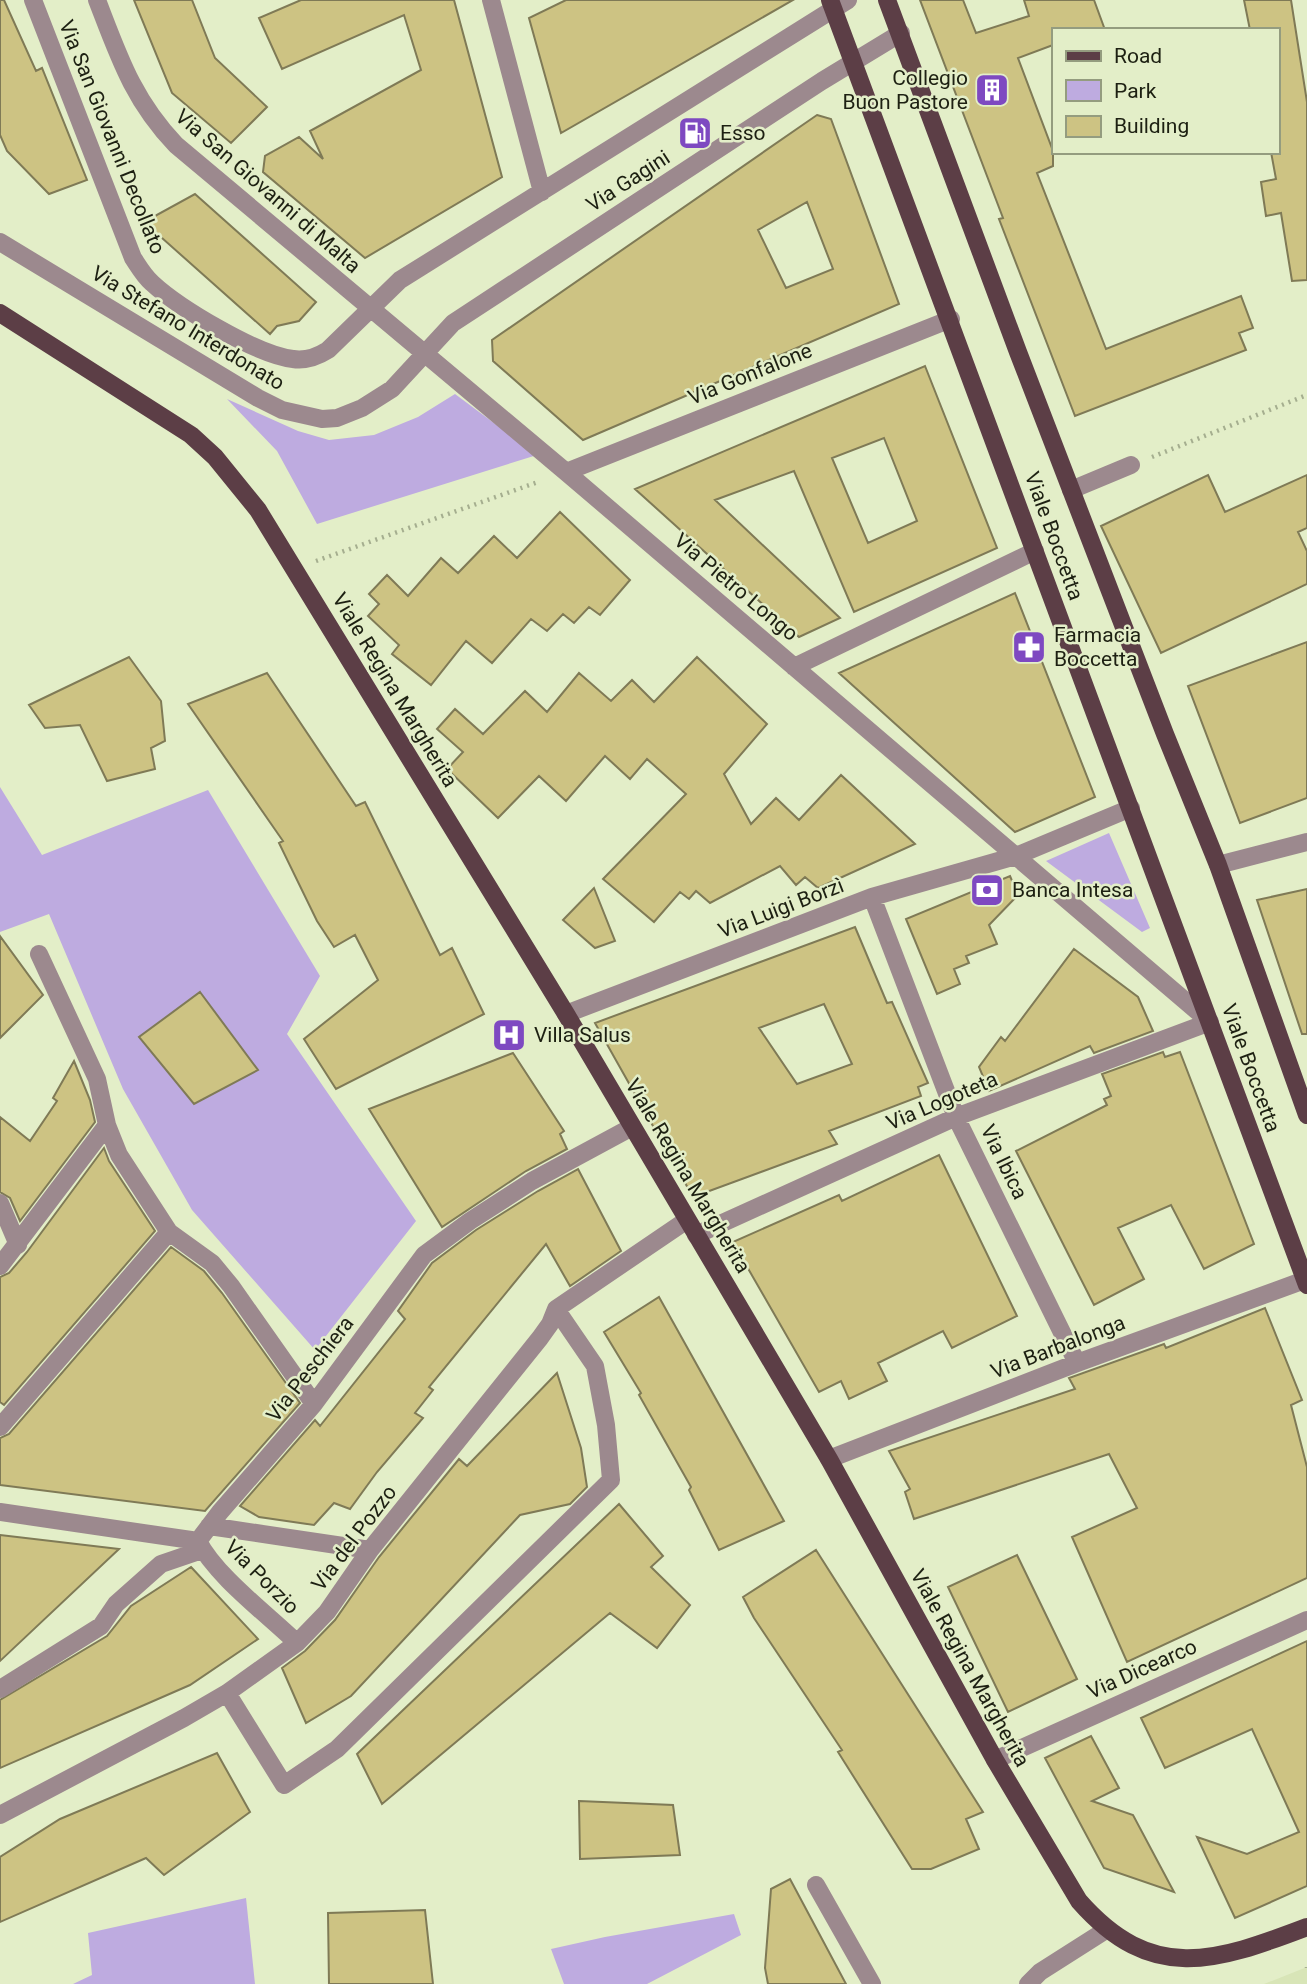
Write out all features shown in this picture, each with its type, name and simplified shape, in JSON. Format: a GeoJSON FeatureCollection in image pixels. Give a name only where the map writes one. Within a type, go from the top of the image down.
{"type":"FeatureCollection","features":[{"type":"Feature","properties":{"kind":"main road","name":"Viale Boccetta"},"geometry":{"type":"LineString","coordinates":[[887,0],[1071,490],[1218,864],[1307,1115]]}},
{"type":"Feature","properties":{"kind":"main road","name":"Viale Boccetta"},"geometry":{"type":"LineString","coordinates":[[838,3],[854,61],[1306,1283]]}},
{"type":"Feature","properties":{"kind":"main road","name":"Viale Regina Margherita"},"geometry":{"type":"LineString","coordinates":[[0,313],[191,435],[238,483],[295,569],[566,1014],[828,1459],[995,1760],[1079,1901],[1106,1930],[1130,1947],[1147,1955],[1184,1961],[1219,1957],[1307,1927]]}},
{"type":"Feature","properties":{"kind":"street","name":"Via San Giovanni Decollato"},"geometry":{"type":"LineString","coordinates":[[33,0],[133,258],[153,284],[233,337],[260,350],[293,359],[317,357],[328,350],[370,309]]}},
{"type":"Feature","properties":{"kind":"street","name":"Via San Giovanni di Malta"},"geometry":{"type":"LineString","coordinates":[[97,0],[127,76],[156,125],[197,164],[425,354]]}},
{"type":"Feature","properties":{"kind":"street"},"geometry":{"type":"LineString","coordinates":[[491,0],[542,192]]}},
{"type":"Feature","properties":{"kind":"street","name":"Via Gagini"},"geometry":{"type":"LineString","coordinates":[[370,309],[400,280],[838,3]]}},
{"type":"Feature","properties":{"kind":"street","name":"Via Gagini"},"geometry":{"type":"LineString","coordinates":[[425,354],[453,323],[901,33]]}},
{"type":"Feature","properties":{"kind":"street","name":"Via Stefano Interdonato"},"geometry":{"type":"LineString","coordinates":[[0,242],[258,398],[301,416],[337,418],[362,408],[392,388],[425,354]]}},
{"type":"Feature","properties":{"kind":"street","name":"Via Gonfalone"},"geometry":{"type":"LineString","coordinates":[[566,472],[951,319]]}},
{"type":"Feature","properties":{"kind":"street","name":"Via Pietro Longo"},"geometry":{"type":"LineString","coordinates":[[425,354],[1210,1021]]}},
{"type":"Feature","properties":{"kind":"street"},"geometry":{"type":"LineString","coordinates":[[1071,490],[1131,466]]}},
{"type":"Feature","properties":{"kind":"street"},"geometry":{"type":"LineString","coordinates":[[794,667],[1035,551]]}},
{"type":"Feature","properties":{"kind":"street","name":"Via Luigi Borzì"},"geometry":{"type":"LineString","coordinates":[[566,1014],[872,897],[1016,856],[1131,808]]}},
{"type":"Feature","properties":{"kind":"street"},"geometry":{"type":"LineString","coordinates":[[1218,864],[1307,842]]}},
{"type":"Feature","properties":{"kind":"street","name":"Via Ibica"},"geometry":{"type":"LineString","coordinates":[[872,897],[956,1117],[1077,1363]]}},
{"type":"Feature","properties":{"kind":"street"},"geometry":{"type":"LineString","coordinates":[[39,954],[97,1079],[107,1125],[119,1155],[169,1232],[212,1263],[314,1404]]}},
{"type":"Feature","properties":{"kind":"street","name":"Via Logoteta"},"geometry":{"type":"LineString","coordinates":[[692,1227],[956,1117],[1210,1021]]}},
{"type":"Feature","properties":{"kind":"street"},"geometry":{"type":"LineString","coordinates":[[0,1266],[107,1125]]}},
{"type":"Feature","properties":{"kind":"street","name":"Via Peschiera"},"geometry":{"type":"LineString","coordinates":[[203,1539],[314,1404],[424,1255],[532,1181],[632,1128]]}},
{"type":"Feature","properties":{"kind":"street"},"geometry":{"type":"LineString","coordinates":[[0,1203],[18,1245]]}},
{"type":"Feature","properties":{"kind":"street","name":"Via del Pozzo"},"geometry":{"type":"LineString","coordinates":[[0,1815],[228,1693],[297,1643],[327,1612],[370,1550],[540,1338],[556,1309],[692,1227]]}},
{"type":"Feature","properties":{"kind":"street"},"geometry":{"type":"LineString","coordinates":[[0,1427],[169,1232]]}},
{"type":"Feature","properties":{"kind":"street","name":"Via Barbalonga"},"geometry":{"type":"LineString","coordinates":[[828,1459],[1077,1363],[1306,1283]]}},
{"type":"Feature","properties":{"kind":"street"},"geometry":{"type":"LineString","coordinates":[[228,1693],[284,1785],[337,1749],[611,1480],[606,1425],[595,1366],[556,1309]]}},
{"type":"Feature","properties":{"kind":"street"},"geometry":{"type":"LineString","coordinates":[[0,1512],[203,1539],[370,1550]]}},
{"type":"Feature","properties":{"kind":"street"},"geometry":{"type":"LineString","coordinates":[[0,1689],[101,1626],[116,1604],[161,1564],[203,1539]]}},
{"type":"Feature","properties":{"kind":"street","name":"Via Porzio"},"geometry":{"type":"LineString","coordinates":[[203,1539],[229,1580],[297,1643]]}},
{"type":"Feature","properties":{"kind":"street","name":"Via Dicearco"},"geometry":{"type":"LineString","coordinates":[[995,1760],[1307,1620]]}},
{"type":"Feature","properties":{"kind":"street"},"geometry":{"type":"LineString","coordinates":[[816,1885],[872,1984]]}},
{"type":"Feature","properties":{"kind":"street"},"geometry":{"type":"LineString","coordinates":[[1028,1984],[1040,1972],[1106,1930]]}},
{"type":"Feature","properties":{"kind":"path"},"geometry":{"type":"LineString","coordinates":[[1131,466],[1307,395]]}},
{"type":"Feature","properties":{"kind":"path"},"geometry":{"type":"LineString","coordinates":[[295,569],[566,472]]}},
{"type":"Feature","properties":{"kind":"shaded area"},"geometry":{"type":"Polygon","coordinates":[[[1307,1967],[1307,1984],[1264,1984],[1307,1967]]]}},
{"type":"Feature","properties":{"kind":"green space"},"geometry":{"type":"Polygon","coordinates":[[[455,394],[537,455],[317,524],[277,451],[227,399],[298,431],[329,440],[374,435],[418,417],[455,394]]]}},
{"type":"Feature","properties":{"kind":"green space"},"geometry":{"type":"Polygon","coordinates":[[[0,787],[42,855],[208,790],[320,976],[287,1034],[416,1221],[315,1350],[192,1210],[123,1089],[49,914],[0,932],[0,787]]]}},
{"type":"Feature","properties":{"kind":"green space"},"geometry":{"type":"Polygon","coordinates":[[[1109,833],[1150,928],[1142,932],[1046,861],[1109,833]]]}},
{"type":"Feature","properties":{"kind":"green space"},"geometry":{"type":"Polygon","coordinates":[[[246,1898],[255,1984],[73,1984],[92,1975],[88,1933],[246,1898]]]}},
{"type":"Feature","properties":{"kind":"green space"},"geometry":{"type":"Polygon","coordinates":[[[734,1914],[741,1935],[647,1984],[564,1984],[551,1949],[605,1937],[734,1914]]]}},
{"type":"Feature","properties":{"kind":"building"},"geometry":{"type":"Polygon","coordinates":[[[0,0],[4,0],[36,71],[42,68],[87,180],[49,194],[7,151],[0,135],[0,0]]]}},
{"type":"Feature","properties":{"kind":"building"},"geometry":{"type":"Polygon","coordinates":[[[134,0],[192,0],[215,58],[267,107],[231,143],[172,93],[134,0]]]}},
{"type":"Feature","properties":{"kind":"building"},"geometry":{"type":"Polygon","coordinates":[[[301,0],[454,0],[502,177],[365,258],[263,172],[265,156],[299,137],[323,159],[310,131],[421,70],[404,15],[282,69],[259,18],[301,0]]]}},
{"type":"Feature","properties":{"kind":"building"},"geometry":{"type":"Polygon","coordinates":[[[566,0],[793,0],[561,133],[529,18],[566,0]]]}},
{"type":"Feature","properties":{"kind":"building"},"geometry":{"type":"Polygon","coordinates":[[[920,0],[963,0],[976,33],[1029,16],[1024,0],[1094,0],[1104,28],[1052,28],[1052,45],[1018,58],[1053,154],[1053,166],[1037,173],[1106,349],[1241,296],[1253,328],[1239,333],[1246,350],[1075,416],[999,219],[1003,218],[920,0]]]}},
{"type":"Feature","properties":{"kind":"building"},"geometry":{"type":"Polygon","coordinates":[[[1244,0],[1291,0],[1307,102],[1307,280],[1292,281],[1281,213],[1266,216],[1261,182],[1276,179],[1271,154],[1279,154],[1279,28],[1250,28],[1244,0]]]}},
{"type":"Feature","properties":{"kind":"building"},"geometry":{"type":"Polygon","coordinates":[[[817,115],[831,119],[899,304],[583,440],[493,361],[492,340],[817,115]],[[807,202],[758,230],[786,288],[833,269],[807,202]]]}},
{"type":"Feature","properties":{"kind":"building"},"geometry":{"type":"Polygon","coordinates":[[[195,194],[316,302],[299,321],[277,326],[270,334],[144,222],[195,194]]]}},
{"type":"Feature","properties":{"kind":"building"},"geometry":{"type":"Polygon","coordinates":[[[925,366],[997,548],[854,612],[794,471],[715,500],[840,618],[799,637],[635,489],[925,366]],[[884,438],[832,458],[868,543],[917,521],[884,438]]]}},
{"type":"Feature","properties":{"kind":"building"},"geometry":{"type":"Polygon","coordinates":[[[1208,475],[1225,512],[1307,475],[1307,528],[1298,532],[1307,551],[1307,584],[1161,653],[1101,526],[1208,475]]]}},
{"type":"Feature","properties":{"kind":"building"},"geometry":{"type":"Polygon","coordinates":[[[560,512],[630,580],[600,615],[589,607],[574,623],[563,614],[547,631],[531,619],[492,663],[466,641],[431,685],[392,654],[399,645],[368,616],[379,604],[369,594],[387,575],[408,596],[441,558],[458,573],[494,536],[517,558],[560,512]]]}},
{"type":"Feature","properties":{"kind":"building"},"geometry":{"type":"Polygon","coordinates":[[[1015,593],[1095,797],[1015,832],[839,673],[1015,593]]]}},
{"type":"Feature","properties":{"kind":"building"},"geometry":{"type":"Polygon","coordinates":[[[1307,642],[1307,798],[1240,823],[1188,686],[1307,642]]]}},
{"type":"Feature","properties":{"kind":"building"},"geometry":{"type":"Polygon","coordinates":[[[129,657],[161,701],[165,741],[151,748],[155,769],[107,781],[80,725],[45,728],[29,705],[129,657]]]}},
{"type":"Feature","properties":{"kind":"building"},"geometry":{"type":"Polygon","coordinates":[[[697,657],[767,724],[724,774],[751,824],[776,798],[799,820],[841,775],[915,844],[818,888],[805,877],[796,885],[780,866],[710,903],[696,891],[689,899],[680,892],[654,922],[603,879],[686,794],[647,759],[630,779],[605,756],[566,801],[539,776],[498,818],[447,769],[463,752],[437,729],[455,709],[483,734],[525,691],[547,712],[579,673],[611,701],[632,680],[654,702],[697,657]]]}},
{"type":"Feature","properties":{"kind":"building"},"geometry":{"type":"Polygon","coordinates":[[[267,673],[356,806],[365,802],[440,955],[452,948],[484,1014],[336,1089],[304,1039],[378,980],[355,935],[334,947],[317,921],[279,843],[283,841],[188,704],[267,673]]]}},
{"type":"Feature","properties":{"kind":"building"},"geometry":{"type":"Polygon","coordinates":[[[1010,876],[1018,895],[989,925],[997,944],[966,956],[969,963],[954,969],[960,984],[937,994],[906,919],[1010,876]]]}},
{"type":"Feature","properties":{"kind":"building"},"geometry":{"type":"Polygon","coordinates":[[[594,888],[615,941],[595,948],[563,920],[594,888]]]}},
{"type":"Feature","properties":{"kind":"building"},"geometry":{"type":"Polygon","coordinates":[[[1307,889],[1307,1034],[1302,1034],[1257,900],[1307,889]]]}},
{"type":"Feature","properties":{"kind":"building"},"geometry":{"type":"Polygon","coordinates":[[[855,927],[887,1003],[892,1002],[928,1083],[918,1087],[921,1096],[829,1131],[837,1144],[693,1197],[595,1023],[855,927]],[[824,1004],[759,1028],[797,1084],[852,1064],[824,1004]]]}},
{"type":"Feature","properties":{"kind":"building"},"geometry":{"type":"Polygon","coordinates":[[[0,936],[43,995],[0,1038],[0,936]]]}},
{"type":"Feature","properties":{"kind":"building"},"geometry":{"type":"Polygon","coordinates":[[[1074,949],[1138,997],[1153,1031],[1094,1053],[1090,1046],[989,1091],[979,1067],[1001,1037],[1005,1041],[1074,949]]]}},
{"type":"Feature","properties":{"kind":"building"},"geometry":{"type":"Polygon","coordinates":[[[200,992],[258,1070],[194,1104],[139,1037],[200,992]]]}},
{"type":"Feature","properties":{"kind":"building"},"geometry":{"type":"Polygon","coordinates":[[[1163,1052],[1165,1057],[1180,1052],[1254,1244],[1204,1269],[1171,1205],[1118,1228],[1144,1279],[1094,1305],[1016,1151],[1107,1105],[1104,1099],[1111,1096],[1102,1074],[1163,1052]]]}},
{"type":"Feature","properties":{"kind":"building"},"geometry":{"type":"Polygon","coordinates":[[[513,1053],[564,1131],[560,1134],[567,1149],[526,1171],[442,1227],[369,1109],[513,1053]]]}},
{"type":"Feature","properties":{"kind":"building"},"geometry":{"type":"Polygon","coordinates":[[[74,1061],[90,1100],[95,1122],[20,1221],[10,1198],[0,1192],[0,1117],[30,1141],[57,1101],[53,1098],[74,1061]]]}},
{"type":"Feature","properties":{"kind":"building"},"geometry":{"type":"Polygon","coordinates":[[[104,1148],[109,1161],[155,1231],[4,1405],[0,1402],[0,1277],[9,1273],[27,1252],[104,1148]]]}},
{"type":"Feature","properties":{"kind":"building"},"geometry":{"type":"Polygon","coordinates":[[[939,1155],[1017,1316],[952,1348],[943,1331],[878,1363],[887,1381],[849,1399],[841,1381],[819,1392],[742,1258],[724,1246],[839,1195],[842,1201],[939,1155]]]}},
{"type":"Feature","properties":{"kind":"building"},"geometry":{"type":"Polygon","coordinates":[[[578,1169],[621,1251],[570,1286],[546,1244],[429,1387],[433,1390],[415,1413],[423,1418],[350,1509],[334,1503],[314,1525],[259,1517],[240,1506],[315,1420],[320,1426],[405,1319],[398,1311],[432,1263],[476,1230],[578,1169]]]}},
{"type":"Feature","properties":{"kind":"building"},"geometry":{"type":"Polygon","coordinates":[[[171,1247],[204,1271],[300,1403],[205,1511],[0,1485],[0,1438],[9,1434],[171,1247]]]}},
{"type":"Feature","properties":{"kind":"building"},"geometry":{"type":"Polygon","coordinates":[[[659,1297],[784,1521],[719,1550],[689,1490],[691,1487],[639,1395],[641,1393],[604,1332],[659,1297]]]}},
{"type":"Feature","properties":{"kind":"building"},"geometry":{"type":"Polygon","coordinates":[[[1265,1308],[1302,1400],[1291,1405],[1307,1467],[1307,1578],[1127,1662],[1072,1537],[1137,1508],[1109,1454],[914,1519],[905,1492],[910,1489],[889,1451],[1075,1389],[1069,1378],[1164,1344],[1166,1348],[1265,1308]]]}},
{"type":"Feature","properties":{"kind":"building"},"geometry":{"type":"Polygon","coordinates":[[[557,1373],[581,1448],[587,1487],[570,1504],[520,1515],[351,1696],[306,1723],[282,1668],[305,1651],[335,1620],[379,1557],[459,1459],[467,1466],[557,1373]]]}},
{"type":"Feature","properties":{"kind":"building"},"geometry":{"type":"Polygon","coordinates":[[[619,1504],[663,1556],[651,1567],[690,1605],[657,1648],[610,1613],[382,1804],[357,1754],[619,1504]]]}},
{"type":"Feature","properties":{"kind":"building"},"geometry":{"type":"Polygon","coordinates":[[[0,1535],[119,1549],[0,1661],[0,1535]]]}},
{"type":"Feature","properties":{"kind":"building"},"geometry":{"type":"Polygon","coordinates":[[[816,1550],[983,1812],[966,1819],[979,1849],[931,1869],[912,1869],[838,1752],[842,1750],[754,1618],[743,1597],[816,1550]]]}},
{"type":"Feature","properties":{"kind":"building"},"geometry":{"type":"Polygon","coordinates":[[[1017,1555],[1077,1679],[1008,1712],[948,1587],[1017,1555]]]}},
{"type":"Feature","properties":{"kind":"building"},"geometry":{"type":"Polygon","coordinates":[[[191,1567],[258,1639],[190,1685],[0,1768],[0,1700],[107,1636],[131,1606],[191,1567]]]}},
{"type":"Feature","properties":{"kind":"building"},"geometry":{"type":"Polygon","coordinates":[[[1307,1641],[1307,1886],[1235,1918],[1197,1837],[1247,1854],[1299,1832],[1252,1729],[1165,1768],[1141,1718],[1307,1641]]]}},
{"type":"Feature","properties":{"kind":"building"},"geometry":{"type":"Polygon","coordinates":[[[1091,1736],[1119,1788],[1092,1801],[1133,1815],[1174,1892],[1104,1868],[1045,1758],[1091,1736]]]}},
{"type":"Feature","properties":{"kind":"building"},"geometry":{"type":"Polygon","coordinates":[[[217,1753],[250,1812],[164,1875],[146,1858],[0,1922],[0,1857],[60,1819],[217,1753]]]}},
{"type":"Feature","properties":{"kind":"building"},"geometry":{"type":"Polygon","coordinates":[[[579,1801],[673,1805],[680,1855],[580,1859],[579,1801]]]}},
{"type":"Feature","properties":{"kind":"building"},"geometry":{"type":"Polygon","coordinates":[[[790,1879],[846,1984],[768,1984],[765,1968],[771,1889],[790,1879]]]}},
{"type":"Feature","properties":{"kind":"building"},"geometry":{"type":"Polygon","coordinates":[[[425,1910],[433,1984],[329,1984],[328,1913],[425,1910]]]}},
{"type":"Feature","properties":{"kind":"place","name":"Collegio Buon Pastore"},"geometry":{"type":"Point","coordinates":[992,90]}},
{"type":"Feature","properties":{"kind":"place","name":"Esso"},"geometry":{"type":"Point","coordinates":[695,133]}},
{"type":"Feature","properties":{"kind":"place","name":"Farmacia Boccetta"},"geometry":{"type":"Point","coordinates":[1029,647]}},
{"type":"Feature","properties":{"kind":"place","name":"Banca Intesa"},"geometry":{"type":"Point","coordinates":[987,890]}},
{"type":"Feature","properties":{"kind":"place","name":"Villa Salus"},"geometry":{"type":"Point","coordinates":[509,1035]}}]}
